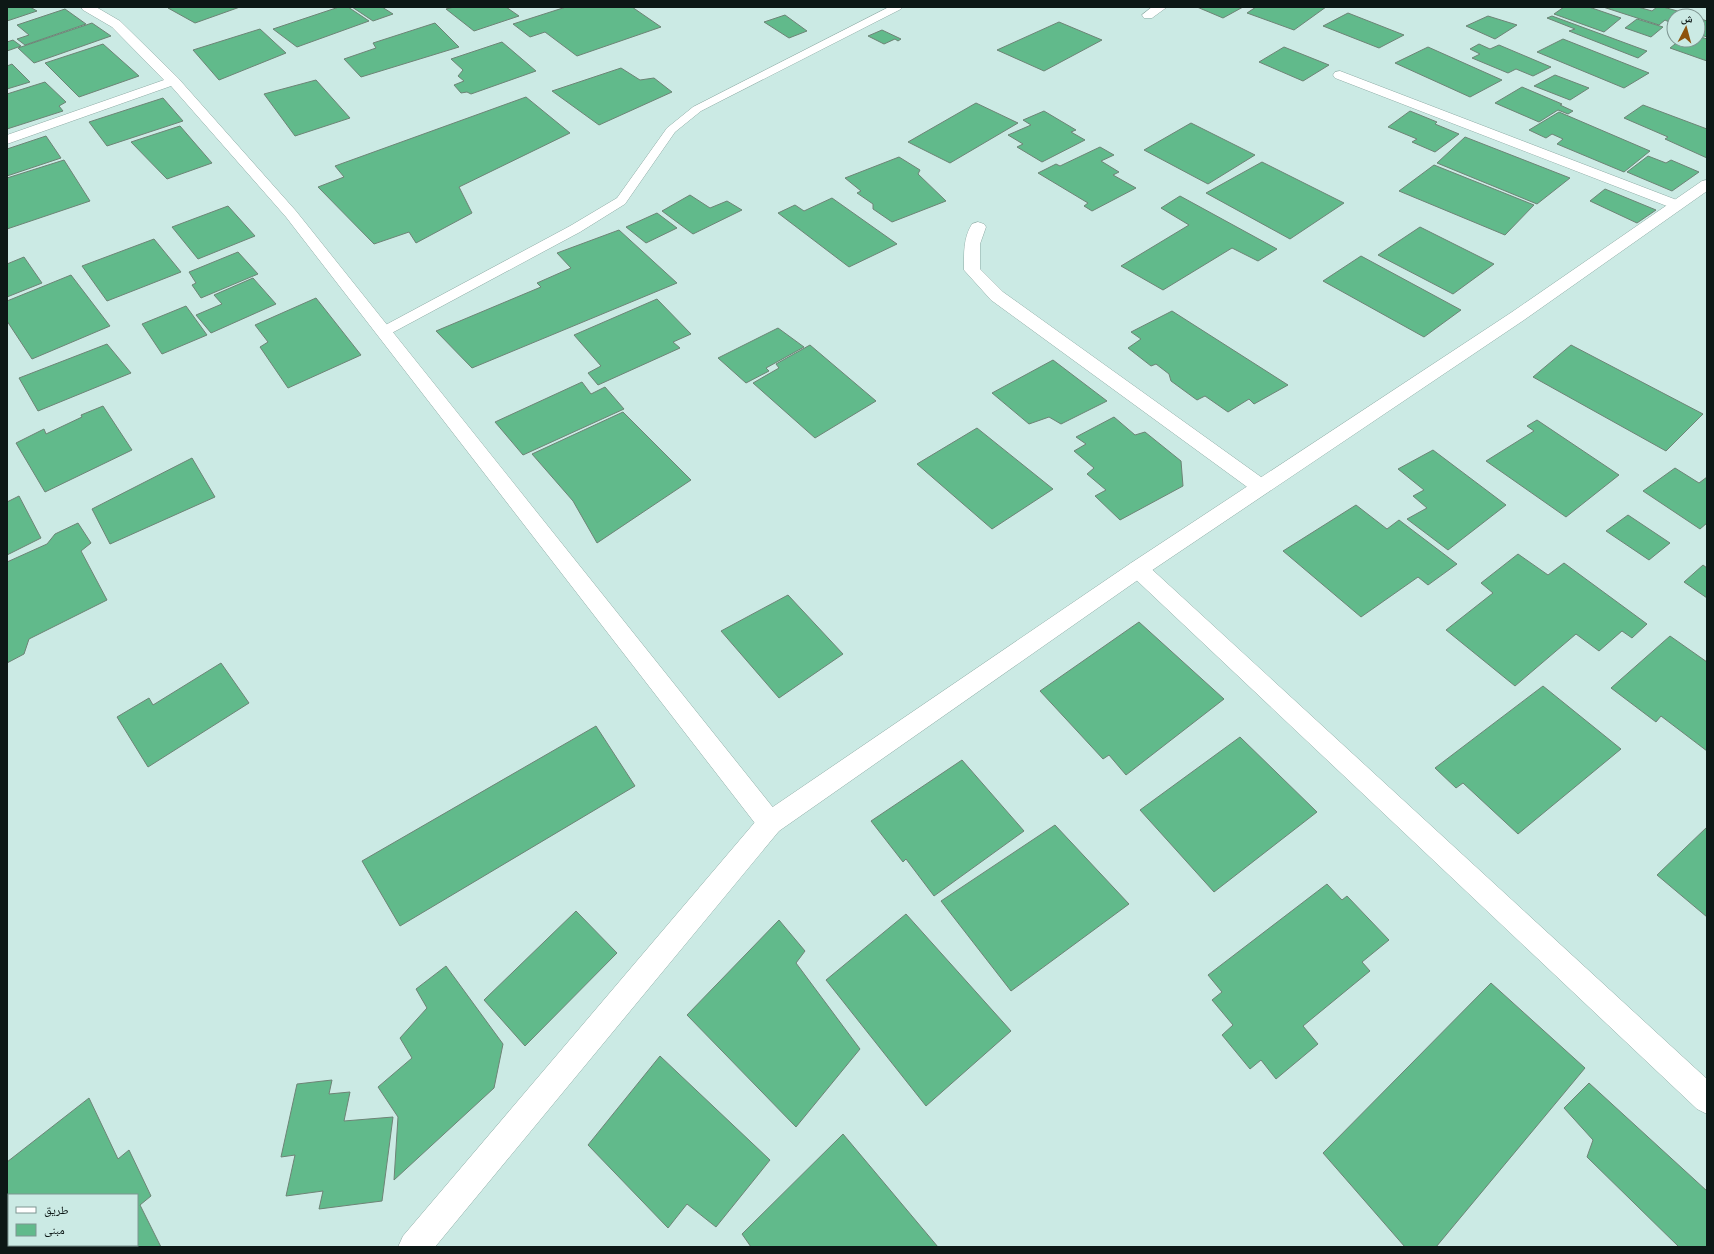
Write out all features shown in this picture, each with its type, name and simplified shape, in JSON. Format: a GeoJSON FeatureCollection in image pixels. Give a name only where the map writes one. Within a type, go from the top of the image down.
{"type":"FeatureCollection","features":[{"type":"Feature","properties":{"kind":"street"},"geometry":{"type":"LineString","coordinates":[[87,7],[116,24],[173,81],[291,214],[770,823]]}},
{"type":"Feature","properties":{"kind":"street"},"geometry":{"type":"LineString","coordinates":[[1148,15],[1161,7]]}},
{"type":"Feature","properties":{"kind":"street"},"geometry":{"type":"LineString","coordinates":[[1340,75],[1677,205]]}},
{"type":"Feature","properties":{"kind":"street"},"geometry":{"type":"LineString","coordinates":[[7,140],[173,81]]}},
{"type":"Feature","properties":{"kind":"street"},"geometry":{"type":"LineString","coordinates":[[414,1247],[770,823],[1138,569],[1518,316],[1707,184]]}},
{"type":"Feature","properties":{"kind":"street"},"geometry":{"type":"LineString","coordinates":[[978,227],[972,244],[972,270],[997,296],[1261,487]]}},
{"type":"Feature","properties":{"kind":"street"},"geometry":{"type":"LineString","coordinates":[[1138,569],[1707,1099]]}},
{"type":"Feature","properties":{"kind":"lane"},"geometry":{"type":"LineString","coordinates":[[383,332],[575,229],[621,200],[671,130],[697,109],[897,7]]}},
{"type":"Feature","properties":{"kind":"building"},"geometry":{"type":"Polygon","coordinates":[[[7,7],[30,7],[37,11],[7,21],[7,7]]]}},
{"type":"Feature","properties":{"kind":"building"},"geometry":{"type":"Polygon","coordinates":[[[240,7],[195,23],[168,8],[240,7]]]}},
{"type":"Feature","properties":{"kind":"building"},"geometry":{"type":"Polygon","coordinates":[[[339,7],[348,7],[369,21],[297,47],[273,29],[339,7]]]}},
{"type":"Feature","properties":{"kind":"building"},"geometry":{"type":"Polygon","coordinates":[[[352,7],[382,7],[393,14],[373,21],[352,7]]]}},
{"type":"Feature","properties":{"kind":"building"},"geometry":{"type":"Polygon","coordinates":[[[454,7],[506,7],[519,16],[474,31],[446,9],[454,7]]]}},
{"type":"Feature","properties":{"kind":"building"},"geometry":{"type":"Polygon","coordinates":[[[566,7],[632,7],[661,27],[577,56],[545,32],[530,37],[513,24],[566,7]]]}},
{"type":"Feature","properties":{"kind":"building"},"geometry":{"type":"Polygon","coordinates":[[[1197,7],[1243,7],[1223,18],[1197,7]]]}},
{"type":"Feature","properties":{"kind":"building"},"geometry":{"type":"Polygon","coordinates":[[[1256,7],[1326,7],[1294,30],[1247,13],[1256,7]]]}},
{"type":"Feature","properties":{"kind":"building"},"geometry":{"type":"Polygon","coordinates":[[[1564,7],[1589,7],[1621,18],[1604,32],[1554,14],[1564,7]]]}},
{"type":"Feature","properties":{"kind":"building"},"geometry":{"type":"Polygon","coordinates":[[[1603,7],[1638,7],[1652,11],[1657,7],[1667,8],[1666,20],[1659,25],[1603,7]]]}},
{"type":"Feature","properties":{"kind":"building"},"geometry":{"type":"Polygon","coordinates":[[[65,9],[86,24],[25,45],[17,39],[29,35],[17,25],[65,9]]]}},
{"type":"Feature","properties":{"kind":"building"},"geometry":{"type":"Polygon","coordinates":[[[1348,13],[1404,35],[1379,48],[1323,26],[1348,13]]]}},
{"type":"Feature","properties":{"kind":"building"},"geometry":{"type":"Polygon","coordinates":[[[785,15],[807,31],[789,38],[764,22],[785,15]]]}},
{"type":"Feature","properties":{"kind":"building"},"geometry":{"type":"Polygon","coordinates":[[[1488,16],[1517,25],[1495,39],[1466,26],[1488,16]]]}},
{"type":"Feature","properties":{"kind":"building"},"geometry":{"type":"Polygon","coordinates":[[[1552,16],[1647,51],[1638,58],[1569,31],[1575,29],[1547,18],[1552,16]]]}},
{"type":"Feature","properties":{"kind":"building"},"geometry":{"type":"Polygon","coordinates":[[[1637,19],[1663,27],[1651,37],[1625,28],[1637,19]]]}},
{"type":"Feature","properties":{"kind":"building"},"geometry":{"type":"Polygon","coordinates":[[[1706,21],[1707,21],[1706,37],[1706,21]]]}},
{"type":"Feature","properties":{"kind":"building"},"geometry":{"type":"Polygon","coordinates":[[[1059,22],[1102,40],[1044,71],[997,50],[1059,22]]]}},
{"type":"Feature","properties":{"kind":"building"},"geometry":{"type":"Polygon","coordinates":[[[92,23],[111,36],[34,63],[18,48],[92,23]]]}},
{"type":"Feature","properties":{"kind":"building"},"geometry":{"type":"Polygon","coordinates":[[[435,23],[459,47],[361,77],[344,59],[376,48],[373,43],[435,23]]]}},
{"type":"Feature","properties":{"kind":"building"},"geometry":{"type":"Polygon","coordinates":[[[260,29],[286,53],[219,80],[193,50],[260,29]]]}},
{"type":"Feature","properties":{"kind":"building"},"geometry":{"type":"Polygon","coordinates":[[[882,30],[901,39],[898,41],[895,39],[884,44],[868,36],[882,30]]]}},
{"type":"Feature","properties":{"kind":"building"},"geometry":{"type":"Polygon","coordinates":[[[1563,39],[1649,73],[1624,88],[1537,52],[1563,39]]]}},
{"type":"Feature","properties":{"kind":"building"},"geometry":{"type":"Polygon","coordinates":[[[1707,39],[1707,61],[1670,48],[1706,48],[1707,39]]]}},
{"type":"Feature","properties":{"kind":"building"},"geometry":{"type":"Polygon","coordinates":[[[13,40],[21,46],[7,51],[7,42],[13,40]]]}},
{"type":"Feature","properties":{"kind":"building"},"geometry":{"type":"Polygon","coordinates":[[[502,42],[536,71],[471,94],[467,92],[461,93],[454,85],[464,81],[458,76],[463,70],[451,59],[502,42]]]}},
{"type":"Feature","properties":{"kind":"building"},"geometry":{"type":"Polygon","coordinates":[[[103,44],[139,76],[79,97],[45,63],[103,44]]]}},
{"type":"Feature","properties":{"kind":"building"},"geometry":{"type":"Polygon","coordinates":[[[1479,44],[1490,49],[1499,45],[1551,67],[1533,76],[1516,69],[1508,73],[1472,58],[1480,54],[1470,49],[1479,44]]]}},
{"type":"Feature","properties":{"kind":"building"},"geometry":{"type":"Polygon","coordinates":[[[1284,47],[1329,65],[1303,81],[1259,62],[1284,47]]]}},
{"type":"Feature","properties":{"kind":"building"},"geometry":{"type":"Polygon","coordinates":[[[1428,47],[1502,80],[1470,97],[1395,63],[1428,47]]]}},
{"type":"Feature","properties":{"kind":"building"},"geometry":{"type":"Polygon","coordinates":[[[12,64],[30,82],[7,89],[7,66],[12,64]]]}},
{"type":"Feature","properties":{"kind":"building"},"geometry":{"type":"Polygon","coordinates":[[[621,68],[640,80],[654,78],[672,92],[599,125],[552,91],[621,68]]]}},
{"type":"Feature","properties":{"kind":"building"},"geometry":{"type":"Polygon","coordinates":[[[1555,75],[1589,88],[1570,100],[1534,86],[1555,75]]]}},
{"type":"Feature","properties":{"kind":"building"},"geometry":{"type":"Polygon","coordinates":[[[316,80],[350,118],[295,136],[264,94],[316,80]]]}},
{"type":"Feature","properties":{"kind":"building"},"geometry":{"type":"Polygon","coordinates":[[[45,82],[66,102],[59,106],[63,111],[7,129],[7,94],[45,82]]]}},
{"type":"Feature","properties":{"kind":"building"},"geometry":{"type":"Polygon","coordinates":[[[1522,87],[1562,104],[1560,105],[1573,111],[1568,114],[1558,110],[1539,122],[1495,103],[1522,87]]]}},
{"type":"Feature","properties":{"kind":"building"},"geometry":{"type":"Polygon","coordinates":[[[526,97],[570,133],[459,187],[472,213],[416,243],[409,232],[374,244],[318,187],[344,177],[335,166],[526,97]]]}},
{"type":"Feature","properties":{"kind":"building"},"geometry":{"type":"Polygon","coordinates":[[[163,98],[183,121],[107,146],[89,122],[163,98]]]}},
{"type":"Feature","properties":{"kind":"building"},"geometry":{"type":"Polygon","coordinates":[[[976,103],[1018,123],[950,163],[908,142],[976,103]]]}},
{"type":"Feature","properties":{"kind":"building"},"geometry":{"type":"Polygon","coordinates":[[[1643,105],[1707,129],[1707,158],[1665,139],[1668,137],[1624,118],[1643,105]]]}},
{"type":"Feature","properties":{"kind":"building"},"geometry":{"type":"Polygon","coordinates":[[[1044,111],[1076,130],[1071,132],[1085,140],[1042,162],[1017,147],[1023,144],[1008,135],[1031,125],[1023,120],[1044,111]]]}},
{"type":"Feature","properties":{"kind":"building"},"geometry":{"type":"Polygon","coordinates":[[[1410,111],[1437,122],[1435,124],[1459,134],[1435,152],[1412,142],[1417,139],[1388,127],[1410,111]]]}},
{"type":"Feature","properties":{"kind":"building"},"geometry":{"type":"Polygon","coordinates":[[[1559,112],[1650,151],[1624,172],[1557,144],[1563,139],[1552,134],[1546,138],[1529,130],[1559,112]]]}},
{"type":"Feature","properties":{"kind":"building"},"geometry":{"type":"Polygon","coordinates":[[[1191,123],[1255,155],[1208,184],[1144,150],[1191,123]]]}},
{"type":"Feature","properties":{"kind":"building"},"geometry":{"type":"Polygon","coordinates":[[[180,126],[212,163],[167,179],[131,142],[180,126]]]}},
{"type":"Feature","properties":{"kind":"building"},"geometry":{"type":"Polygon","coordinates":[[[46,136],[61,158],[7,176],[7,149],[46,136]]]}},
{"type":"Feature","properties":{"kind":"building"},"geometry":{"type":"Polygon","coordinates":[[[1465,137],[1570,178],[1537,204],[1437,163],[1465,137]]]}},
{"type":"Feature","properties":{"kind":"building"},"geometry":{"type":"Polygon","coordinates":[[[1100,147],[1114,155],[1101,161],[1119,172],[1113,175],[1136,188],[1092,211],[1084,206],[1088,203],[1038,173],[1056,164],[1060,166],[1100,147]]]}},
{"type":"Feature","properties":{"kind":"building"},"geometry":{"type":"Polygon","coordinates":[[[1648,156],[1666,163],[1671,160],[1699,172],[1672,191],[1627,172],[1648,156]]]}},
{"type":"Feature","properties":{"kind":"building"},"geometry":{"type":"Polygon","coordinates":[[[899,157],[920,170],[918,174],[946,201],[892,222],[873,209],[873,204],[857,193],[861,191],[845,178],[899,157]]]}},
{"type":"Feature","properties":{"kind":"building"},"geometry":{"type":"Polygon","coordinates":[[[64,160],[90,201],[7,229],[7,178],[64,160]]]}},
{"type":"Feature","properties":{"kind":"building"},"geometry":{"type":"Polygon","coordinates":[[[1262,162],[1344,203],[1290,239],[1206,193],[1262,162]]]}},
{"type":"Feature","properties":{"kind":"building"},"geometry":{"type":"Polygon","coordinates":[[[1434,165],[1534,205],[1505,235],[1399,191],[1434,165]]]}},
{"type":"Feature","properties":{"kind":"building"},"geometry":{"type":"Polygon","coordinates":[[[1605,189],[1656,210],[1637,223],[1590,201],[1605,189]]]}},
{"type":"Feature","properties":{"kind":"building"},"geometry":{"type":"Polygon","coordinates":[[[690,195],[710,208],[727,201],[742,210],[693,234],[662,211],[690,195]]]}},
{"type":"Feature","properties":{"kind":"building"},"geometry":{"type":"Polygon","coordinates":[[[1180,196],[1277,249],[1258,261],[1232,248],[1163,290],[1121,266],[1189,225],[1161,208],[1180,196]]]}},
{"type":"Feature","properties":{"kind":"building"},"geometry":{"type":"Polygon","coordinates":[[[832,198],[897,244],[849,267],[778,213],[795,205],[804,211],[832,198]]]}},
{"type":"Feature","properties":{"kind":"building"},"geometry":{"type":"Polygon","coordinates":[[[228,206],[255,236],[198,259],[172,227],[228,206]]]}},
{"type":"Feature","properties":{"kind":"building"},"geometry":{"type":"Polygon","coordinates":[[[657,213],[677,228],[646,243],[626,227],[657,213]]]}},
{"type":"Feature","properties":{"kind":"building"},"geometry":{"type":"Polygon","coordinates":[[[1420,227],[1494,264],[1453,294],[1378,255],[1420,227]]]}},
{"type":"Feature","properties":{"kind":"building"},"geometry":{"type":"Polygon","coordinates":[[[619,230],[677,283],[472,368],[436,331],[541,287],[537,283],[571,268],[557,253],[619,230]]]}},
{"type":"Feature","properties":{"kind":"building"},"geometry":{"type":"Polygon","coordinates":[[[154,239],[181,272],[107,301],[82,266],[154,239]]]}},
{"type":"Feature","properties":{"kind":"building"},"geometry":{"type":"Polygon","coordinates":[[[238,252],[258,274],[201,298],[192,285],[196,283],[189,272],[238,252]]]}},
{"type":"Feature","properties":{"kind":"building"},"geometry":{"type":"Polygon","coordinates":[[[1361,256],[1461,310],[1424,337],[1323,281],[1361,256]]]}},
{"type":"Feature","properties":{"kind":"building"},"geometry":{"type":"Polygon","coordinates":[[[24,257],[42,283],[7,297],[7,264],[24,257]]]}},
{"type":"Feature","properties":{"kind":"building"},"geometry":{"type":"Polygon","coordinates":[[[71,275],[110,326],[32,359],[7,321],[7,301],[71,275]]]}},
{"type":"Feature","properties":{"kind":"building"},"geometry":{"type":"Polygon","coordinates":[[[253,278],[276,304],[211,333],[196,315],[222,304],[214,295],[253,278]]]}},
{"type":"Feature","properties":{"kind":"building"},"geometry":{"type":"Polygon","coordinates":[[[316,298],[361,355],[288,388],[260,347],[268,342],[255,325],[316,298]]]}},
{"type":"Feature","properties":{"kind":"building"},"geometry":{"type":"Polygon","coordinates":[[[657,299],[691,334],[673,342],[680,348],[598,385],[588,373],[601,366],[574,335],[657,299]]]}},
{"type":"Feature","properties":{"kind":"building"},"geometry":{"type":"Polygon","coordinates":[[[186,306],[207,335],[162,354],[142,324],[186,306]]]}},
{"type":"Feature","properties":{"kind":"building"},"geometry":{"type":"Polygon","coordinates":[[[1172,311],[1288,385],[1254,404],[1249,399],[1228,412],[1205,396],[1197,400],[1171,381],[1169,374],[1156,364],[1151,366],[1128,348],[1141,339],[1131,332],[1172,311]]]}},
{"type":"Feature","properties":{"kind":"building"},"geometry":{"type":"Polygon","coordinates":[[[778,328],[804,347],[766,368],[769,371],[746,383],[718,358],[778,328]]]}},
{"type":"Feature","properties":{"kind":"building"},"geometry":{"type":"Polygon","coordinates":[[[107,344],[131,373],[38,411],[19,378],[107,344]]]}},
{"type":"Feature","properties":{"kind":"building"},"geometry":{"type":"Polygon","coordinates":[[[810,345],[876,401],[815,438],[753,383],[779,368],[776,364],[810,345]]]}},
{"type":"Feature","properties":{"kind":"building"},"geometry":{"type":"Polygon","coordinates":[[[1571,345],[1703,414],[1666,451],[1533,377],[1571,345]]]}},
{"type":"Feature","properties":{"kind":"building"},"geometry":{"type":"Polygon","coordinates":[[[1053,360],[1107,401],[1061,424],[1049,417],[1029,424],[992,393],[1053,360]]]}},
{"type":"Feature","properties":{"kind":"building"},"geometry":{"type":"Polygon","coordinates":[[[582,382],[591,394],[605,387],[624,409],[523,455],[495,422],[582,382]]]}},
{"type":"Feature","properties":{"kind":"building"},"geometry":{"type":"Polygon","coordinates":[[[103,406],[132,450],[45,492],[16,443],[44,429],[46,434],[82,417],[81,415],[103,406]]]}},
{"type":"Feature","properties":{"kind":"building"},"geometry":{"type":"Polygon","coordinates":[[[623,412],[691,480],[597,543],[573,501],[532,454],[623,412]]]}},
{"type":"Feature","properties":{"kind":"building"},"geometry":{"type":"Polygon","coordinates":[[[1114,417],[1135,435],[1145,432],[1181,461],[1183,486],[1120,520],[1095,496],[1106,490],[1087,474],[1094,468],[1074,451],[1086,444],[1076,437],[1114,417]]]}},
{"type":"Feature","properties":{"kind":"building"},"geometry":{"type":"Polygon","coordinates":[[[1537,420],[1619,475],[1566,517],[1486,461],[1534,431],[1527,426],[1537,420]]]}},
{"type":"Feature","properties":{"kind":"building"},"geometry":{"type":"Polygon","coordinates":[[[977,428],[1053,489],[992,529],[917,464],[977,428]]]}},
{"type":"Feature","properties":{"kind":"building"},"geometry":{"type":"Polygon","coordinates":[[[1433,450],[1506,505],[1448,550],[1407,519],[1427,508],[1413,496],[1424,490],[1398,469],[1433,450]]]}},
{"type":"Feature","properties":{"kind":"building"},"geometry":{"type":"Polygon","coordinates":[[[192,458],[215,497],[110,544],[92,509],[192,458]]]}},
{"type":"Feature","properties":{"kind":"building"},"geometry":{"type":"Polygon","coordinates":[[[1675,468],[1699,483],[1707,477],[1707,523],[1700,529],[1643,491],[1675,468]]]}},
{"type":"Feature","properties":{"kind":"building"},"geometry":{"type":"Polygon","coordinates":[[[19,496],[41,538],[7,555],[7,502],[19,496]]]}},
{"type":"Feature","properties":{"kind":"building"},"geometry":{"type":"Polygon","coordinates":[[[1356,505],[1387,529],[1399,520],[1457,564],[1428,585],[1418,577],[1361,617],[1283,551],[1356,505]]]}},
{"type":"Feature","properties":{"kind":"building"},"geometry":{"type":"Polygon","coordinates":[[[1628,515],[1670,543],[1649,560],[1606,531],[1628,515]]]}},
{"type":"Feature","properties":{"kind":"building"},"geometry":{"type":"Polygon","coordinates":[[[78,523],[91,543],[81,551],[107,600],[29,639],[24,654],[7,663],[7,562],[47,544],[55,534],[78,523]]]}},
{"type":"Feature","properties":{"kind":"building"},"geometry":{"type":"Polygon","coordinates":[[[1518,554],[1548,575],[1564,563],[1647,624],[1632,638],[1622,631],[1599,651],[1576,634],[1515,686],[1446,630],[1493,593],[1481,583],[1518,554]]]}},
{"type":"Feature","properties":{"kind":"building"},"geometry":{"type":"Polygon","coordinates":[[[1703,565],[1707,568],[1707,598],[1684,582],[1703,565]]]}},
{"type":"Feature","properties":{"kind":"building"},"geometry":{"type":"Polygon","coordinates":[[[788,595],[843,654],[779,698],[721,631],[788,595]]]}},
{"type":"Feature","properties":{"kind":"building"},"geometry":{"type":"Polygon","coordinates":[[[1139,622],[1224,699],[1126,775],[1109,755],[1103,759],[1040,691],[1139,622]]]}},
{"type":"Feature","properties":{"kind":"building"},"geometry":{"type":"Polygon","coordinates":[[[1670,636],[1707,662],[1707,751],[1661,716],[1656,722],[1611,688],[1670,636]]]}},
{"type":"Feature","properties":{"kind":"building"},"geometry":{"type":"Polygon","coordinates":[[[221,663],[249,703],[148,767],[117,717],[149,698],[153,705],[221,663]]]}},
{"type":"Feature","properties":{"kind":"building"},"geometry":{"type":"Polygon","coordinates":[[[1543,686],[1621,749],[1518,834],[1463,783],[1456,788],[1435,768],[1543,686]]]}},
{"type":"Feature","properties":{"kind":"building"},"geometry":{"type":"Polygon","coordinates":[[[596,726],[635,786],[400,926],[362,861],[596,726]]]}},
{"type":"Feature","properties":{"kind":"building"},"geometry":{"type":"Polygon","coordinates":[[[1240,737],[1317,812],[1214,892],[1140,810],[1240,737]]]}},
{"type":"Feature","properties":{"kind":"building"},"geometry":{"type":"Polygon","coordinates":[[[962,760],[1024,831],[934,896],[906,859],[903,862],[871,821],[962,760]]]}},
{"type":"Feature","properties":{"kind":"building"},"geometry":{"type":"Polygon","coordinates":[[[1055,825],[1129,904],[1011,991],[941,901],[1055,825]]]}},
{"type":"Feature","properties":{"kind":"building"},"geometry":{"type":"Polygon","coordinates":[[[1707,827],[1707,917],[1657,875],[1707,827]]]}},
{"type":"Feature","properties":{"kind":"building"},"geometry":{"type":"Polygon","coordinates":[[[1327,884],[1342,900],[1347,896],[1389,940],[1362,962],[1370,971],[1303,1026],[1318,1044],[1276,1079],[1261,1060],[1250,1069],[1222,1035],[1233,1025],[1212,1000],[1222,992],[1208,975],[1327,884]]]}},
{"type":"Feature","properties":{"kind":"building"},"geometry":{"type":"Polygon","coordinates":[[[576,911],[617,953],[525,1046],[484,1000],[576,911]]]}},
{"type":"Feature","properties":{"kind":"building"},"geometry":{"type":"Polygon","coordinates":[[[906,914],[1011,1031],[926,1106],[826,980],[906,914]]]}},
{"type":"Feature","properties":{"kind":"building"},"geometry":{"type":"Polygon","coordinates":[[[779,920],[805,951],[796,963],[860,1049],[796,1127],[687,1015],[779,920]]]}},
{"type":"Feature","properties":{"kind":"building"},"geometry":{"type":"Polygon","coordinates":[[[446,966],[503,1044],[494,1088],[394,1180],[398,1117],[378,1087],[412,1058],[400,1038],[427,1008],[416,989],[446,966]]]}},
{"type":"Feature","properties":{"kind":"building"},"geometry":{"type":"Polygon","coordinates":[[[1491,983],[1585,1068],[1436,1247],[1405,1247],[1323,1153],[1491,983]]]}},
{"type":"Feature","properties":{"kind":"building"},"geometry":{"type":"Polygon","coordinates":[[[660,1056],[770,1160],[716,1227],[687,1204],[668,1228],[588,1145],[660,1056]]]}},
{"type":"Feature","properties":{"kind":"building"},"geometry":{"type":"Polygon","coordinates":[[[332,1080],[329,1094],[350,1092],[344,1121],[393,1117],[382,1201],[319,1209],[323,1191],[286,1196],[295,1155],[281,1157],[297,1084],[332,1080]]]}},
{"type":"Feature","properties":{"kind":"building"},"geometry":{"type":"Polygon","coordinates":[[[1589,1083],[1707,1191],[1707,1247],[1679,1247],[1587,1157],[1593,1140],[1564,1108],[1589,1083]]]}},
{"type":"Feature","properties":{"kind":"building"},"geometry":{"type":"Polygon","coordinates":[[[89,1098],[118,1159],[129,1150],[151,1196],[140,1205],[161,1247],[7,1247],[7,1162],[89,1098]]]}},
{"type":"Feature","properties":{"kind":"building"},"geometry":{"type":"Polygon","coordinates":[[[843,1134],[938,1247],[751,1247],[742,1234],[843,1134]]]}}]}
